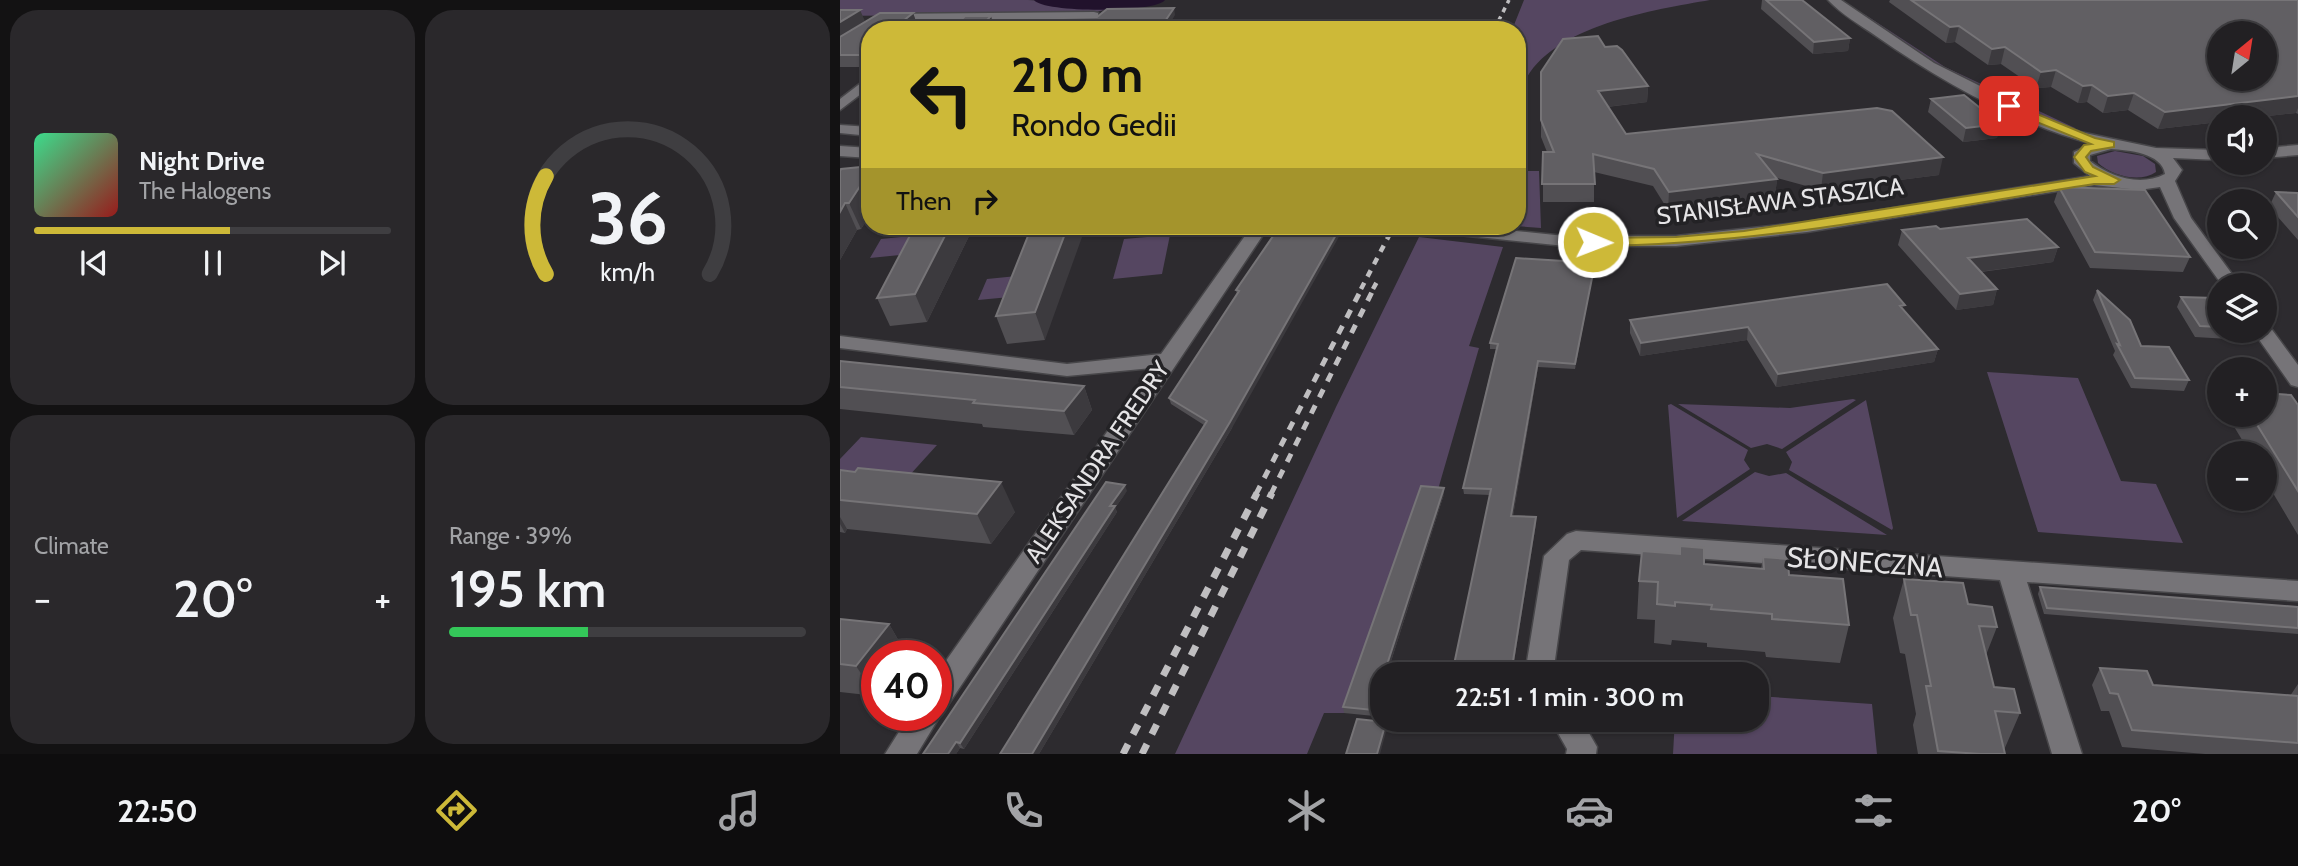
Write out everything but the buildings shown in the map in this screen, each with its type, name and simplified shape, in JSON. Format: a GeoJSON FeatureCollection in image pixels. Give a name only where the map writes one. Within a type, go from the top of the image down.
{"type":"FeatureCollection","features":[{"type":"Feature","properties":{"kind":"street"},"geometry":{"type":"LineString","coordinates":[[1834,0],[1909,54],[2030,117],[2076,145],[2082,158],[2158,201],[2189,228]]}},
{"type":"Feature","properties":{"kind":"street"},"geometry":{"type":"LineString","coordinates":[[1011,21],[1016,16]]}},
{"type":"Feature","properties":{"kind":"street"},"geometry":{"type":"LineString","coordinates":[[876,21],[881,18],[1094,16],[1090,21]]}},
{"type":"Feature","properties":{"kind":"street"},"geometry":{"type":"LineString","coordinates":[[938,21],[942,18]]}},
{"type":"Feature","properties":{"kind":"street"},"geometry":{"type":"LineString","coordinates":[[840,45],[861,31]]}},
{"type":"Feature","properties":{"kind":"street"},"geometry":{"type":"LineString","coordinates":[[840,106],[861,88]]}},
{"type":"Feature","properties":{"kind":"street"},"geometry":{"type":"LineString","coordinates":[[2030,117],[2110,144],[2151,153],[2172,156],[2207,155]]}},
{"type":"Feature","properties":{"kind":"street"},"geometry":{"type":"LineString","coordinates":[[840,129],[861,131]]}},
{"type":"Feature","properties":{"kind":"street","name":"STANISŁAWA STASZICA"},"geometry":{"type":"LineString","coordinates":[[1979,199],[2077,170],[2082,158],[2098,145],[2110,144]]}},
{"type":"Feature","properties":{"kind":"street"},"geometry":{"type":"LineString","coordinates":[[2277,152],[2298,150]]}},
{"type":"Feature","properties":{"kind":"street"},"geometry":{"type":"LineString","coordinates":[[840,151],[861,152]]}},
{"type":"Feature","properties":{"kind":"street"},"geometry":{"type":"LineString","coordinates":[[2151,153],[2170,164],[2166,189],[2189,228],[2222,273]]}},
{"type":"Feature","properties":{"kind":"street"},"geometry":{"type":"LineString","coordinates":[[2170,176],[2207,165]]}},
{"type":"Feature","properties":{"kind":"street","name":"STANISŁAWA STASZICA"},"geometry":{"type":"LineString","coordinates":[[1507,235],[1565,241],[1676,241],[1807,227],[2094,180],[2121,182],[2170,176]]}},
{"type":"Feature","properties":{"kind":"street","name":"ALEKSANDRA FREDRY"},"geometry":{"type":"LineString","coordinates":[[952,676],[1254,235]]}},
{"type":"Feature","properties":{"kind":"street"},"geometry":{"type":"LineString","coordinates":[[840,342],[1067,370],[1167,360]]}},
{"type":"Feature","properties":{"kind":"street"},"geometry":{"type":"LineString","coordinates":[[2272,343],[2298,380]]}},
{"type":"Feature","properties":{"kind":"street","name":"SŁONECZNA"},"geometry":{"type":"LineString","coordinates":[[1541,662],[1557,556],[1576,540],[2011,573],[2298,591]]}},
{"type":"Feature","properties":{"kind":"street"},"geometry":{"type":"LineString","coordinates":[[2011,573],[2067,754]]}},
{"type":"Feature","properties":{"kind":"street"},"geometry":{"type":"LineString","coordinates":[[900,754],[915,731]]}},
{"type":"Feature","properties":{"kind":"street"},"geometry":{"type":"LineString","coordinates":[[1573,732],[1582,747],[1581,754]]}},
{"type":"Feature","properties":{"kind":"shaded area"},"geometry":{"type":"Polygon","coordinates":[[[840,0],[1028,0],[1110,5],[1104,10],[1092,13],[840,16],[840,0]]]}},
{"type":"Feature","properties":{"kind":"shaded area"},"geometry":{"type":"Polygon","coordinates":[[[1524,0],[1710,0],[1630,16],[1573,37],[1549,52],[1531,71],[1526,81],[1526,21],[1516,21],[1524,0]]]}},
{"type":"Feature","properties":{"kind":"shaded area"},"geometry":{"type":"Polygon","coordinates":[[[1864,14],[1945,67],[2075,128],[2072,130],[1926,60],[1862,16],[1864,14]]]}},
{"type":"Feature","properties":{"kind":"shaded area"},"geometry":{"type":"Polygon","coordinates":[[[2115,151],[2143,156],[2155,164],[2156,172],[2142,177],[2126,176],[2098,163],[2097,156],[2115,151]]]}},
{"type":"Feature","properties":{"kind":"shaded area"},"geometry":{"type":"Polygon","coordinates":[[[1526,171],[1539,171],[1541,228],[1526,227],[1526,171]]]}},
{"type":"Feature","properties":{"kind":"shaded area"},"geometry":{"type":"Polygon","coordinates":[[[1170,235],[1162,274],[1113,279],[1124,239],[1170,235]]]}},
{"type":"Feature","properties":{"kind":"shaded area"},"geometry":{"type":"Polygon","coordinates":[[[911,236],[900,255],[870,258],[881,239],[911,236]]]}},
{"type":"Feature","properties":{"kind":"shaded area"},"geometry":{"type":"Polygon","coordinates":[[[1419,237],[1503,247],[1469,346],[1479,348],[1437,493],[1344,713],[1324,713],[1307,754],[1175,754],[1336,407],[1419,237]]]}},
{"type":"Feature","properties":{"kind":"shaded area"},"geometry":{"type":"Polygon","coordinates":[[[1017,276],[1010,297],[978,300],[987,279],[1017,276]]]}},
{"type":"Feature","properties":{"kind":"shaded area"},"geometry":{"type":"Polygon","coordinates":[[[1987,372],[2078,378],[2121,481],[2156,484],[2183,543],[2038,532],[1987,372]]]}},
{"type":"Feature","properties":{"kind":"shaded area"},"geometry":{"type":"Polygon","coordinates":[[[1856,400],[1782,449],[1767,444],[1751,448],[1678,404],[1790,408],[1856,400]]]}},
{"type":"Feature","properties":{"kind":"shaded area"},"geometry":{"type":"Polygon","coordinates":[[[1866,400],[1892,530],[1789,470],[1792,462],[1786,452],[1866,400]]]}},
{"type":"Feature","properties":{"kind":"shaded area"},"geometry":{"type":"Polygon","coordinates":[[[1671,404],[1748,450],[1744,460],[1750,469],[1677,518],[1668,405],[1671,404]]]}},
{"type":"Feature","properties":{"kind":"shaded area"},"geometry":{"type":"Polygon","coordinates":[[[861,437],[937,445],[908,477],[840,470],[840,459],[861,437]]]}},
{"type":"Feature","properties":{"kind":"shaded area"},"geometry":{"type":"Polygon","coordinates":[[[1755,472],[1769,476],[1786,473],[1887,535],[1682,521],[1755,472]]]}},
{"type":"Feature","properties":{"kind":"shaded area"},"geometry":{"type":"Polygon","coordinates":[[[1769,697],[1872,704],[1877,754],[1673,754],[1674,732],[1769,732],[1769,697]]]}},
{"type":"Feature","properties":{"kind":"waterway"},"geometry":{"type":"LineString","coordinates":[[1045,0],[1101,3],[1154,0]]}},
{"type":"Feature","properties":{"kind":"railway"},"geometry":{"type":"LineString","coordinates":[[1498,21],[1509,0]]}},
{"type":"Feature","properties":{"kind":"railway"},"geometry":{"type":"LineString","coordinates":[[1361,289],[1389,235]]}},
{"type":"Feature","properties":{"kind":"railway"},"geometry":{"type":"LineString","coordinates":[[1373,289],[1379,278]]}},
{"type":"Feature","properties":{"kind":"railway"},"geometry":{"type":"LineString","coordinates":[[1256,494],[1362,288]]}},
{"type":"Feature","properties":{"kind":"railway"},"geometry":{"type":"LineString","coordinates":[[1271,494],[1374,288]]}},
{"type":"Feature","properties":{"kind":"railway"},"geometry":{"type":"LineString","coordinates":[[1123,754],[1257,493]]}},
{"type":"Feature","properties":{"kind":"railway"},"geometry":{"type":"LineString","coordinates":[[1142,754],[1272,493]]}},
{"type":"Feature","properties":{"kind":"route"},"geometry":{"type":"LineString","coordinates":[[1593,242],[1676,241],[1744,235],[2094,180],[2114,180],[2089,170],[2080,157],[2088,148],[2110,144],[2091,140],[2030,117],[2009,106]]}}]}
